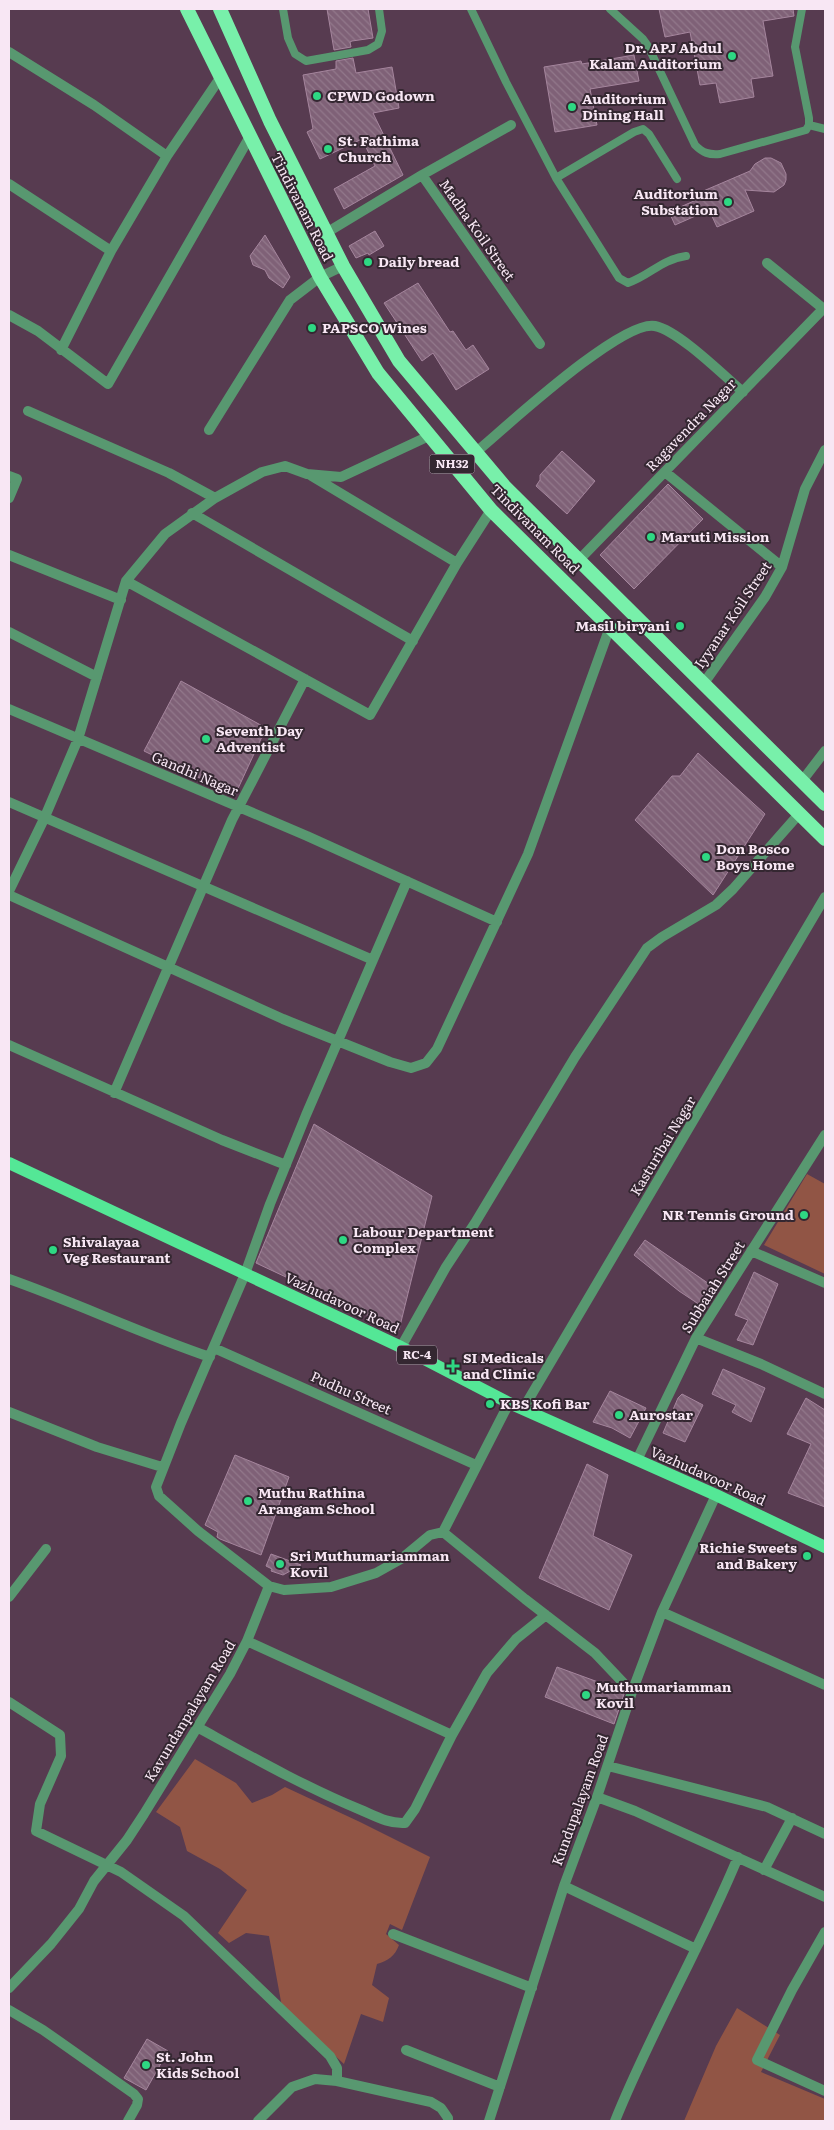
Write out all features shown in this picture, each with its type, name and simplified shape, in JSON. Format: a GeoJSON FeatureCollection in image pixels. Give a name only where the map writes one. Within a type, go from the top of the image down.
{"type":"FeatureCollection","features":[{"type":"Feature","properties":{"kind":"highway","name":"Tindivanam Road"},"geometry":{"type":"LineString","coordinates":[[187,9],[249,138],[320,277],[378,373],[491,510],[825,839]]}},
{"type":"Feature","properties":{"kind":"highway","name":"NH32"},"geometry":{"type":"LineString","coordinates":[[220,9],[270,121],[343,266],[400,361],[505,487],[825,804]]}},
{"type":"Feature","properties":{"kind":"main road","name":"Vazhudavoor Road"},"geometry":{"type":"LineString","coordinates":[[9,1162],[401,1347],[509,1403],[825,1547]]}},
{"type":"Feature","properties":{"kind":"street"},"geometry":{"type":"LineString","coordinates":[[9,52],[94,106],[167,156]]}},
{"type":"Feature","properties":{"kind":"street"},"geometry":{"type":"LineString","coordinates":[[61,350],[111,251],[167,156],[220,78]]}},
{"type":"Feature","properties":{"kind":"street"},"geometry":{"type":"LineString","coordinates":[[422,175],[511,125]]}},
{"type":"Feature","properties":{"kind":"street"},"geometry":{"type":"LineString","coordinates":[[9,315],[38,331],[108,384],[249,138]]}},
{"type":"Feature","properties":{"kind":"street","name":"Madha Koil Street"},"geometry":{"type":"LineString","coordinates":[[326,232],[422,175],[540,344]]}},
{"type":"Feature","properties":{"kind":"street"},"geometry":{"type":"LineString","coordinates":[[9,184],[111,251]]}},
{"type":"Feature","properties":{"kind":"street"},"geometry":{"type":"LineString","coordinates":[[767,263],[824,309]]}},
{"type":"Feature","properties":{"kind":"street"},"geometry":{"type":"LineString","coordinates":[[209,430],[290,300],[320,277],[343,266]]}},
{"type":"Feature","properties":{"kind":"street","name":"Ragavendra Nagar"},"geometry":{"type":"LineString","coordinates":[[579,560],[824,309]]}},
{"type":"Feature","properties":{"kind":"street"},"geometry":{"type":"LineString","coordinates":[[476,452],[585,361],[622,336],[639,328],[652,325],[662,328],[693,348],[743,392]]}},
{"type":"Feature","properties":{"kind":"street"},"geometry":{"type":"LineString","coordinates":[[28,411],[169,473],[215,498]]}},
{"type":"Feature","properties":{"kind":"street"},"geometry":{"type":"LineString","coordinates":[[307,474],[341,477],[429,436]]}},
{"type":"Feature","properties":{"kind":"street","name":"Iyyanar Koil Street"},"geometry":{"type":"LineString","coordinates":[[704,683],[765,597],[782,567],[805,489],[825,450]]}},
{"type":"Feature","properties":{"kind":"street"},"geometry":{"type":"LineString","coordinates":[[9,891],[44,818],[78,739],[126,581],[165,534],[192,513],[262,472],[285,466],[307,474],[457,563]]}},
{"type":"Feature","properties":{"kind":"street"},"geometry":{"type":"LineString","coordinates":[[665,472],[782,567]]}},
{"type":"Feature","properties":{"kind":"street"},"geometry":{"type":"LineString","coordinates":[[9,476],[17,479],[9,498]]}},
{"type":"Feature","properties":{"kind":"street"},"geometry":{"type":"LineString","coordinates":[[126,581],[370,715],[457,563],[491,510]]}},
{"type":"Feature","properties":{"kind":"street"},"geometry":{"type":"LineString","coordinates":[[192,513],[413,641]]}},
{"type":"Feature","properties":{"kind":"street"},"geometry":{"type":"LineString","coordinates":[[9,555],[121,600]]}},
{"type":"Feature","properties":{"kind":"street"},"geometry":{"type":"LineString","coordinates":[[9,895],[283,1019],[390,1062],[411,1068],[426,1063],[437,1049],[528,854],[610,627]]}},
{"type":"Feature","properties":{"kind":"street"},"geometry":{"type":"LineString","coordinates":[[9,632],[97,677]]}},
{"type":"Feature","properties":{"kind":"street"},"geometry":{"type":"LineString","coordinates":[[305,679],[238,807],[497,922]]}},
{"type":"Feature","properties":{"kind":"street","name":"Gandhi Nagar"},"geometry":{"type":"LineString","coordinates":[[9,709],[238,807],[114,1093]]}},
{"type":"Feature","properties":{"kind":"street"},"geometry":{"type":"LineString","coordinates":[[802,781],[825,751]]}},
{"type":"Feature","properties":{"kind":"street"},"geometry":{"type":"LineString","coordinates":[[9,802],[202,888],[373,960]]}},
{"type":"Feature","properties":{"kind":"street"},"geometry":{"type":"LineString","coordinates":[[401,1347],[446,1267],[475,1223],[575,1056],[647,948],[716,905],[733,889],[799,814]]}},
{"type":"Feature","properties":{"kind":"street"},"geometry":{"type":"LineString","coordinates":[[407,881],[286,1165],[245,1274],[162,1467],[156,1487],[159,1496],[198,1531],[269,1586],[284,1590],[331,1587],[376,1573],[400,1559],[430,1535],[443,1532]]}},
{"type":"Feature","properties":{"kind":"street","name":"Kasturibai Nagar"},"geometry":{"type":"LineString","coordinates":[[524,1409],[825,897]]}},
{"type":"Feature","properties":{"kind":"street"},"geometry":{"type":"LineString","coordinates":[[9,1045],[222,1140],[286,1165]]}},
{"type":"Feature","properties":{"kind":"street","name":"Subbaiah Street"},"geometry":{"type":"LineString","coordinates":[[637,1460],[696,1338],[825,1135]]}},
{"type":"Feature","properties":{"kind":"street"},"geometry":{"type":"LineString","coordinates":[[751,1251],[825,1283]]}},
{"type":"Feature","properties":{"kind":"street","name":"Pudhu Street"},"geometry":{"type":"LineString","coordinates":[[9,1279],[212,1352],[476,1465]]}},
{"type":"Feature","properties":{"kind":"street"},"geometry":{"type":"LineString","coordinates":[[696,1338],[761,1364],[825,1394]]}},
{"type":"Feature","properties":{"kind":"street"},"geometry":{"type":"LineString","coordinates":[[443,1532],[509,1403]]}},
{"type":"Feature","properties":{"kind":"street"},"geometry":{"type":"LineString","coordinates":[[9,1412],[97,1447],[162,1467]]}},
{"type":"Feature","properties":{"kind":"street","name":"Kundupalayam Road"},"geometry":{"type":"LineString","coordinates":[[489,2121],[564,1886],[608,1766],[632,1692],[662,1612],[716,1496]]}},
{"type":"Feature","properties":{"kind":"street"},"geometry":{"type":"LineString","coordinates":[[443,1532],[595,1653],[632,1692]]}},
{"type":"Feature","properties":{"kind":"street"},"geometry":{"type":"LineString","coordinates":[[9,1597],[46,1549]]}},
{"type":"Feature","properties":{"kind":"street","name":"Kavundanpalayam Road"},"geometry":{"type":"LineString","coordinates":[[9,1988],[51,1944],[79,1909],[94,1881],[144,1814],[199,1728],[247,1641],[269,1586]]}},
{"type":"Feature","properties":{"kind":"street"},"geometry":{"type":"LineString","coordinates":[[662,1612],[825,1685]]}},
{"type":"Feature","properties":{"kind":"street"},"geometry":{"type":"LineString","coordinates":[[199,1728],[286,1776],[346,1804],[395,1824],[405,1823],[415,1809],[452,1735],[487,1673],[516,1639],[546,1614]]}},
{"type":"Feature","properties":{"kind":"street"},"geometry":{"type":"LineString","coordinates":[[247,1641],[452,1735]]}},
{"type":"Feature","properties":{"kind":"street"},"geometry":{"type":"LineString","coordinates":[[9,1702],[60,1735],[61,1756],[40,1804],[36,1831],[121,1872],[184,1916],[330,2056],[337,2068],[336,2081]]}},
{"type":"Feature","properties":{"kind":"street"},"geometry":{"type":"LineString","coordinates":[[608,1766],[767,1807],[825,1834]]}},
{"type":"Feature","properties":{"kind":"street"},"geometry":{"type":"LineString","coordinates":[[597,1797],[738,1857],[825,1897]]}},
{"type":"Feature","properties":{"kind":"street"},"geometry":{"type":"LineString","coordinates":[[764,1870],[792,1818]]}},
{"type":"Feature","properties":{"kind":"street"},"geometry":{"type":"LineString","coordinates":[[615,2121],[636,2071],[716,1909],[738,1857]]}},
{"type":"Feature","properties":{"kind":"street"},"geometry":{"type":"LineString","coordinates":[[564,1886],[696,1950]]}},
{"type":"Feature","properties":{"kind":"street"},"geometry":{"type":"LineString","coordinates":[[825,1932],[792,1990],[757,2060],[825,2091]]}},
{"type":"Feature","properties":{"kind":"street"},"geometry":{"type":"LineString","coordinates":[[393,1934],[532,1988]]}},
{"type":"Feature","properties":{"kind":"street"},"geometry":{"type":"LineString","coordinates":[[9,2010],[43,2030],[134,2094],[138,2099],[137,2105],[128,2121]]}},
{"type":"Feature","properties":{"kind":"street"},"geometry":{"type":"LineString","coordinates":[[406,2050],[500,2087]]}},
{"type":"Feature","properties":{"kind":"street"},"geometry":{"type":"LineString","coordinates":[[258,2121],[292,2087],[315,2079],[336,2081],[431,2102],[441,2108],[448,2121]]}},
{"type":"Feature","properties":{"kind":"lane"},"geometry":{"type":"LineString","coordinates":[[283,9],[288,38],[295,54],[306,61],[368,50],[378,44],[382,31],[379,9]]}},
{"type":"Feature","properties":{"kind":"lane"},"geometry":{"type":"LineString","coordinates":[[471,9],[506,82],[556,178],[619,278],[623,282],[628,283],[637,280],[668,260],[686,256]]}},
{"type":"Feature","properties":{"kind":"lane"},"geometry":{"type":"LineString","coordinates":[[610,9],[648,46],[695,145],[701,151],[710,155],[801,133],[806,130],[809,125],[795,47],[802,9]]}},
{"type":"Feature","properties":{"kind":"lane"},"geometry":{"type":"LineString","coordinates":[[809,125],[825,129]]}},
{"type":"Feature","properties":{"kind":"lane"},"geometry":{"type":"LineString","coordinates":[[556,178],[634,132],[643,129],[649,134],[676,179]]}},
{"type":"Feature","properties":{"kind":"shaded area","name":"NR Tennis Ground"},"geometry":{"type":"Polygon","coordinates":[[[807,1174],[825,1184],[825,1274],[764,1245],[807,1174]]]}},
{"type":"Feature","properties":{"kind":"shaded area"},"geometry":{"type":"Polygon","coordinates":[[[195,1759],[236,1783],[252,1803],[272,1795],[285,1787],[430,1857],[402,1930],[390,1924],[386,1934],[399,1945],[391,1958],[377,1964],[372,1985],[389,1998],[383,2022],[361,2014],[344,2064],[282,2007],[269,1936],[246,1933],[229,1943],[218,1933],[247,1890],[220,1869],[187,1851],[180,1827],[156,1812],[195,1759]]]}},
{"type":"Feature","properties":{"kind":"shaded area"},"geometry":{"type":"Polygon","coordinates":[[[737,2008],[780,2035],[761,2072],[825,2099],[825,2121],[684,2121],[716,2046],[737,2008]]]}},
{"type":"Feature","properties":{"kind":"building"},"geometry":{"type":"Polygon","coordinates":[[[327,9],[368,9],[373,38],[352,41],[350,42],[351,47],[334,50],[327,9]]]}},
{"type":"Feature","properties":{"kind":"building","name":"Dr. APJ Abdul Kalam Auditorium"},"geometry":{"type":"Polygon","coordinates":[[[659,9],[793,9],[794,16],[763,21],[773,76],[751,79],[754,97],[720,103],[716,83],[700,85],[690,32],[665,37],[659,9]]]}},
{"type":"Feature","properties":{"kind":"building","name":"Auditorium Dining Hall"},"geometry":{"type":"Polygon","coordinates":[[[634,55],[639,81],[590,89],[597,125],[555,132],[544,67],[581,61],[582,64],[634,55]]]}},
{"type":"Feature","properties":{"kind":"building"},"geometry":{"type":"Polygon","coordinates":[[[353,58],[356,73],[392,67],[399,108],[373,113],[403,175],[344,209],[334,189],[375,166],[362,139],[320,159],[307,132],[313,129],[303,75],[336,69],[336,61],[353,58]]]}},
{"type":"Feature","properties":{"kind":"building"},"geometry":{"type":"Polygon","coordinates":[[[765,158],[771,158],[781,163],[786,174],[786,180],[784,185],[774,192],[745,190],[754,211],[717,227],[709,210],[675,225],[669,212],[703,197],[701,192],[750,171],[755,164],[765,158]]]}},
{"type":"Feature","properties":{"kind":"building"},"geometry":{"type":"Polygon","coordinates":[[[375,231],[384,246],[369,255],[368,253],[356,258],[349,246],[375,231]]]}},
{"type":"Feature","properties":{"kind":"building"},"geometry":{"type":"Polygon","coordinates":[[[265,235],[290,277],[283,288],[269,278],[265,270],[253,265],[250,256],[265,235]]]}},
{"type":"Feature","properties":{"kind":"building"},"geometry":{"type":"Polygon","coordinates":[[[418,283],[450,332],[453,331],[466,350],[473,345],[489,369],[456,390],[433,353],[422,361],[384,303],[418,283]]]}},
{"type":"Feature","properties":{"kind":"building"},"geometry":{"type":"Polygon","coordinates":[[[562,451],[595,481],[567,514],[536,486],[540,480],[540,475],[562,451]]]}},
{"type":"Feature","properties":{"kind":"building","name":"Maruti Mission"},"geometry":{"type":"Polygon","coordinates":[[[668,484],[703,519],[634,589],[600,555],[668,484]]]}},
{"type":"Feature","properties":{"kind":"building","name":"Seventh Day Adventist"},"geometry":{"type":"Polygon","coordinates":[[[181,681],[266,728],[235,795],[144,751],[181,681]]]}},
{"type":"Feature","properties":{"kind":"building","name":"Don Bosco Boys Home"},"geometry":{"type":"Polygon","coordinates":[[[698,753],[765,814],[713,895],[635,820],[672,776],[680,776],[698,753]]]}},
{"type":"Feature","properties":{"kind":"building","name":"Labour Department Complex"},"geometry":{"type":"Polygon","coordinates":[[[314,1124],[432,1196],[399,1330],[256,1263],[314,1124]]]}},
{"type":"Feature","properties":{"kind":"building"},"geometry":{"type":"Polygon","coordinates":[[[645,1240],[718,1290],[706,1309],[679,1291],[634,1255],[645,1240]]]}},
{"type":"Feature","properties":{"kind":"building"},"geometry":{"type":"Polygon","coordinates":[[[754,1272],[778,1284],[753,1345],[737,1340],[748,1320],[735,1315],[754,1272]]]}},
{"type":"Feature","properties":{"kind":"building"},"geometry":{"type":"Polygon","coordinates":[[[723,1369],[765,1388],[751,1422],[732,1412],[736,1405],[712,1394],[723,1369]]]}},
{"type":"Feature","properties":{"kind":"building","name":"Aurostar"},"geometry":{"type":"Polygon","coordinates":[[[610,1391],[646,1408],[630,1438],[612,1428],[593,1422],[610,1391]]]}},
{"type":"Feature","properties":{"kind":"building"},"geometry":{"type":"Polygon","coordinates":[[[682,1394],[703,1405],[685,1442],[663,1433],[678,1398],[682,1394]]]}},
{"type":"Feature","properties":{"kind":"building"},"geometry":{"type":"Polygon","coordinates":[[[806,1398],[825,1410],[825,1507],[788,1493],[811,1444],[787,1434],[806,1398]]]}},
{"type":"Feature","properties":{"kind":"building","name":"Muthu Rathina Arangam School"},"geometry":{"type":"Polygon","coordinates":[[[235,1455],[289,1477],[261,1555],[220,1539],[217,1537],[218,1532],[205,1525],[235,1455]]]}},
{"type":"Feature","properties":{"kind":"building"},"geometry":{"type":"Polygon","coordinates":[[[587,1464],[608,1475],[593,1536],[632,1555],[609,1610],[539,1578],[587,1464]]]}},
{"type":"Feature","properties":{"kind":"building","name":"Sri Muthumariamman Kovil"},"geometry":{"type":"Polygon","coordinates":[[[271,1554],[301,1565],[283,1575],[271,1571],[272,1569],[266,1566],[271,1554]]]}},
{"type":"Feature","properties":{"kind":"building","name":"Muthumariamman Kovil"},"geometry":{"type":"Polygon","coordinates":[[[557,1667],[620,1690],[624,1694],[614,1724],[545,1697],[557,1667]]]}},
{"type":"Feature","properties":{"kind":"building","name":"St. John Kids School"},"geometry":{"type":"Polygon","coordinates":[[[147,2039],[168,2051],[146,2090],[124,2078],[147,2039]]]}},
{"type":"Feature","properties":{"kind":"place","name":"Dr. APJ Abdul Kalam Auditorium"},"geometry":{"type":"Point","coordinates":[732,56]}},
{"type":"Feature","properties":{"kind":"place","name":"CPWD Godown"},"geometry":{"type":"Point","coordinates":[317,96]}},
{"type":"Feature","properties":{"kind":"place","name":"Auditorium Dining Hall"},"geometry":{"type":"Point","coordinates":[572,107]}},
{"type":"Feature","properties":{"kind":"place","name":"St. Fathima Church"},"geometry":{"type":"Point","coordinates":[328,149]}},
{"type":"Feature","properties":{"kind":"place","name":"Auditorium Substation"},"geometry":{"type":"Point","coordinates":[728,202]}},
{"type":"Feature","properties":{"kind":"place","name":"Daily bread"},"geometry":{"type":"Point","coordinates":[368,262]}},
{"type":"Feature","properties":{"kind":"place","name":"PAPSCO Wines"},"geometry":{"type":"Point","coordinates":[312,328]}},
{"type":"Feature","properties":{"kind":"place","name":"Maruti Mission"},"geometry":{"type":"Point","coordinates":[651,537]}},
{"type":"Feature","properties":{"kind":"place","name":"Masil biryani"},"geometry":{"type":"Point","coordinates":[680,626]}},
{"type":"Feature","properties":{"kind":"place","name":"Seventh Day Adventist"},"geometry":{"type":"Point","coordinates":[206,739]}},
{"type":"Feature","properties":{"kind":"place","name":"Don Bosco Boys Home"},"geometry":{"type":"Point","coordinates":[706,857]}},
{"type":"Feature","properties":{"kind":"place","name":"NR Tennis Ground"},"geometry":{"type":"Point","coordinates":[804,1215]}},
{"type":"Feature","properties":{"kind":"place","name":"Labour Department Complex"},"geometry":{"type":"Point","coordinates":[343,1240]}},
{"type":"Feature","properties":{"kind":"place","name":"Shivalayaa Veg Restaurant"},"geometry":{"type":"Point","coordinates":[53,1250]}},
{"type":"Feature","properties":{"kind":"place","name":"SI Medicals and Clinic"},"geometry":{"type":"Point","coordinates":[453,1366]}},
{"type":"Feature","properties":{"kind":"place","name":"KBS Kofi Bar"},"geometry":{"type":"Point","coordinates":[490,1404]}},
{"type":"Feature","properties":{"kind":"place","name":"Aurostar"},"geometry":{"type":"Point","coordinates":[619,1415]}},
{"type":"Feature","properties":{"kind":"place","name":"Muthu Rathina Arangam School"},"geometry":{"type":"Point","coordinates":[248,1501]}},
{"type":"Feature","properties":{"kind":"place","name":"Richie Sweets and Bakery"},"geometry":{"type":"Point","coordinates":[807,1556]}},
{"type":"Feature","properties":{"kind":"place","name":"Sri Muthumariamman Kovil"},"geometry":{"type":"Point","coordinates":[280,1564]}},
{"type":"Feature","properties":{"kind":"place","name":"Muthumariamman Kovil"},"geometry":{"type":"Point","coordinates":[586,1695]}},
{"type":"Feature","properties":{"kind":"place","name":"St. John Kids School"},"geometry":{"type":"Point","coordinates":[146,2065]}}]}
